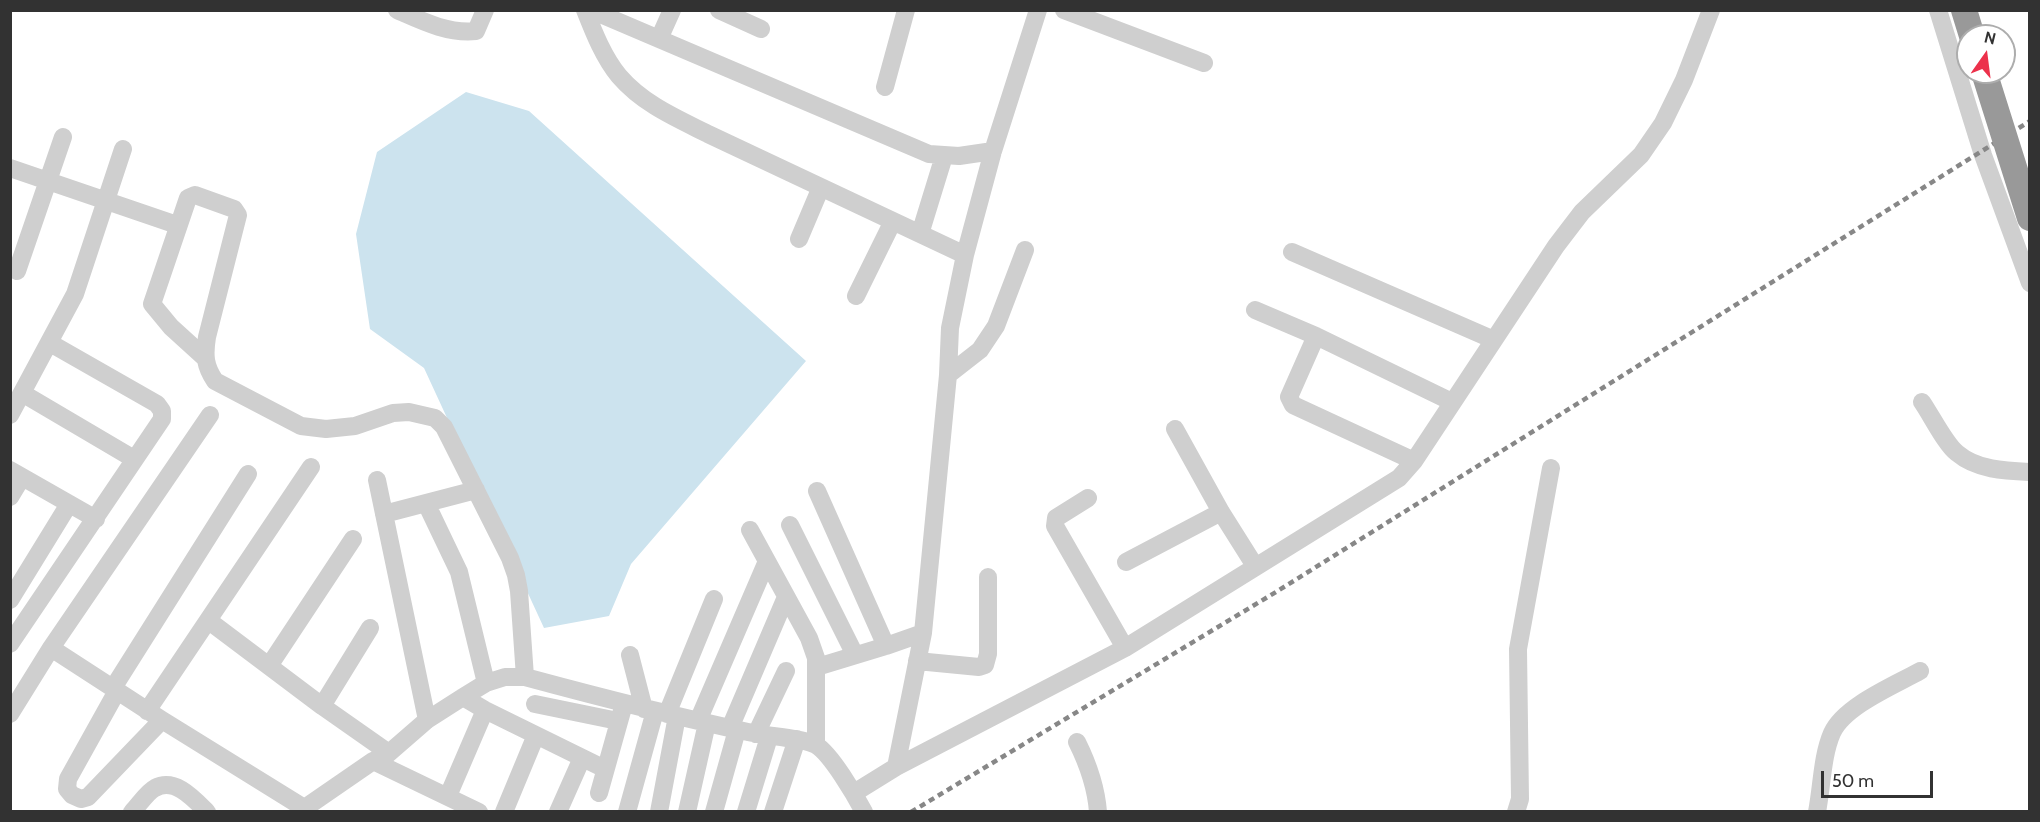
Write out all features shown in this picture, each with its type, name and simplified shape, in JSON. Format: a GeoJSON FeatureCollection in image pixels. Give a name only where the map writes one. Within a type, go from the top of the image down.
{"type":"FeatureCollection","features":[{"type":"Feature","properties":{"kind":"highway"},"geometry":{"type":"LineString","coordinates":[[1988,84],[2030,218]]}},
{"type":"Feature","properties":{"kind":"street"},"geometry":{"type":"LineString","coordinates":[[397,10],[435,26],[462,32],[476,31],[485,10]]}},
{"type":"Feature","properties":{"kind":"street"},"geometry":{"type":"LineString","coordinates":[[585,10],[603,52],[619,76],[647,101],[668,114],[965,255]]}},
{"type":"Feature","properties":{"kind":"street"},"geometry":{"type":"LineString","coordinates":[[591,10],[929,154],[945,156],[993,151]]}},
{"type":"Feature","properties":{"kind":"street"},"geometry":{"type":"LineString","coordinates":[[659,39],[672,10]]}},
{"type":"Feature","properties":{"kind":"street"},"geometry":{"type":"LineString","coordinates":[[719,10],[761,29]]}},
{"type":"Feature","properties":{"kind":"street"},"geometry":{"type":"LineString","coordinates":[[896,767],[923,633],[948,375],[949,335],[965,255],[993,151],[1038,10]]}},
{"type":"Feature","properties":{"kind":"street"},"geometry":{"type":"LineString","coordinates":[[1064,10],[1203,63]]}},
{"type":"Feature","properties":{"kind":"street"},"geometry":{"type":"LineString","coordinates":[[854,792],[896,767],[1125,648],[1399,478],[1414,461],[1556,246],[1582,212],[1641,155],[1664,123],[1684,80],[1711,10]]}},
{"type":"Feature","properties":{"kind":"street"},"geometry":{"type":"LineString","coordinates":[[1938,10],[1983,155],[2030,283]]}},
{"type":"Feature","properties":{"kind":"street"},"geometry":{"type":"LineString","coordinates":[[885,87],[903,12]]}},
{"type":"Feature","properties":{"kind":"street"},"geometry":{"type":"LineString","coordinates":[[17,271],[18,242],[48,181],[63,137]]}},
{"type":"Feature","properties":{"kind":"street"},"geometry":{"type":"LineString","coordinates":[[10,415],[75,294],[123,149]]}},
{"type":"Feature","properties":{"kind":"street"},"geometry":{"type":"LineString","coordinates":[[920,234],[945,156]]}},
{"type":"Feature","properties":{"kind":"street"},"geometry":{"type":"LineString","coordinates":[[10,168],[177,225]]}},
{"type":"Feature","properties":{"kind":"street"},"geometry":{"type":"LineString","coordinates":[[799,239],[820,187]]}},
{"type":"Feature","properties":{"kind":"street"},"geometry":{"type":"LineString","coordinates":[[204,357],[171,327],[152,304],[177,225],[191,195],[234,209],[238,215],[207,338],[204,357],[207,369],[216,381],[301,426],[326,429],[355,426],[393,413],[410,412],[435,418],[444,427],[510,558],[516,575],[525,677]]}},
{"type":"Feature","properties":{"kind":"street"},"geometry":{"type":"LineString","coordinates":[[856,296],[893,221]]}},
{"type":"Feature","properties":{"kind":"street"},"geometry":{"type":"LineString","coordinates":[[948,375],[980,350],[996,326],[1025,250]]}},
{"type":"Feature","properties":{"kind":"street"},"geometry":{"type":"LineString","coordinates":[[1292,252],[1494,340]]}},
{"type":"Feature","properties":{"kind":"street"},"geometry":{"type":"LineString","coordinates":[[1255,310],[1316,336],[1452,402]]}},
{"type":"Feature","properties":{"kind":"street"},"geometry":{"type":"LineString","coordinates":[[1316,336],[1289,397],[1293,405],[1414,461]]}},
{"type":"Feature","properties":{"kind":"street"},"geometry":{"type":"LineString","coordinates":[[10,644],[162,419],[162,411],[157,404],[50,343]]}},
{"type":"Feature","properties":{"kind":"street"},"geometry":{"type":"LineString","coordinates":[[22,393],[134,459]]}},
{"type":"Feature","properties":{"kind":"street"},"geometry":{"type":"LineString","coordinates":[[1922,402],[1955,453],[1972,463],[1996,470],[2030,472]]}},
{"type":"Feature","properties":{"kind":"street"},"geometry":{"type":"LineString","coordinates":[[10,714],[51,648],[210,415]]}},
{"type":"Feature","properties":{"kind":"street"},"geometry":{"type":"LineString","coordinates":[[1175,429],[1221,512],[1255,566]]}},
{"type":"Feature","properties":{"kind":"street"},"geometry":{"type":"LineString","coordinates":[[248,474],[115,690],[68,779],[67,789],[72,795],[81,799],[88,796],[155,716],[208,621],[311,467]]}},
{"type":"Feature","properties":{"kind":"street"},"geometry":{"type":"LineString","coordinates":[[1516,812],[1520,799],[1518,649],[1551,468]]}},
{"type":"Feature","properties":{"kind":"street"},"geometry":{"type":"LineString","coordinates":[[10,497],[16,473],[96,519]]}},
{"type":"Feature","properties":{"kind":"street"},"geometry":{"type":"LineString","coordinates":[[377,480],[427,720]]}},
{"type":"Feature","properties":{"kind":"street"},"geometry":{"type":"LineString","coordinates":[[384,514],[476,490]]}},
{"type":"Feature","properties":{"kind":"street"},"geometry":{"type":"LineString","coordinates":[[817,491],[886,646]]}},
{"type":"Feature","properties":{"kind":"street"},"geometry":{"type":"LineString","coordinates":[[1088,498],[1062,512],[1056,518],[1055,526],[1125,648]]}},
{"type":"Feature","properties":{"kind":"street"},"geometry":{"type":"LineString","coordinates":[[426,503],[459,573],[486,683]]}},
{"type":"Feature","properties":{"kind":"street"},"geometry":{"type":"LineString","coordinates":[[10,600],[69,504]]}},
{"type":"Feature","properties":{"kind":"street"},"geometry":{"type":"LineString","coordinates":[[1126,562],[1221,512]]}},
{"type":"Feature","properties":{"kind":"street"},"geometry":{"type":"LineString","coordinates":[[790,525],[855,655]]}},
{"type":"Feature","properties":{"kind":"street"},"geometry":{"type":"LineString","coordinates":[[750,530],[809,638],[816,658],[816,745]]}},
{"type":"Feature","properties":{"kind":"street"},"geometry":{"type":"LineString","coordinates":[[269,666],[353,539]]}},
{"type":"Feature","properties":{"kind":"street"},"geometry":{"type":"LineString","coordinates":[[687,812],[703,722],[767,561]]}},
{"type":"Feature","properties":{"kind":"street"},"geometry":{"type":"LineString","coordinates":[[917,661],[979,667],[985,665],[988,654],[988,577]]}},
{"type":"Feature","properties":{"kind":"street"},"geometry":{"type":"LineString","coordinates":[[714,812],[733,729],[786,597]]}},
{"type":"Feature","properties":{"kind":"street"},"geometry":{"type":"LineString","coordinates":[[627,812],[661,713],[714,599]]}},
{"type":"Feature","properties":{"kind":"street"},"geometry":{"type":"LineString","coordinates":[[208,621],[322,706],[381,757],[479,812]]}},
{"type":"Feature","properties":{"kind":"street"},"geometry":{"type":"LineString","coordinates":[[322,706],[370,628]]}},
{"type":"Feature","properties":{"kind":"street"},"geometry":{"type":"LineString","coordinates":[[817,667],[923,633]]}},
{"type":"Feature","properties":{"kind":"street"},"geometry":{"type":"LineString","coordinates":[[51,648],[302,810],[381,757],[427,720],[486,683],[505,677],[525,677],[621,712]]}},
{"type":"Feature","properties":{"kind":"street"},"geometry":{"type":"LineString","coordinates":[[630,655],[661,713],[659,812]]}},
{"type":"Feature","properties":{"kind":"street"},"geometry":{"type":"LineString","coordinates":[[746,812],[762,735],[786,670]]}},
{"type":"Feature","properties":{"kind":"street"},"geometry":{"type":"LineString","coordinates":[[1817,812],[1828,747],[1833,731],[1842,719],[1857,707],[1920,670]]}},
{"type":"Feature","properties":{"kind":"street"},"geometry":{"type":"LineString","coordinates":[[463,697],[605,769]]}},
{"type":"Feature","properties":{"kind":"street"},"geometry":{"type":"LineString","coordinates":[[535,704],[621,712],[661,713],[762,735],[796,739],[816,745],[833,763],[854,792],[864,812]]}},
{"type":"Feature","properties":{"kind":"street"},"geometry":{"type":"LineString","coordinates":[[448,796],[485,710]]}},
{"type":"Feature","properties":{"kind":"street"},"geometry":{"type":"LineString","coordinates":[[599,793],[621,712]]}},
{"type":"Feature","properties":{"kind":"street"},"geometry":{"type":"LineString","coordinates":[[504,812],[536,735]]}},
{"type":"Feature","properties":{"kind":"street"},"geometry":{"type":"LineString","coordinates":[[773,812],[796,739]]}},
{"type":"Feature","properties":{"kind":"street"},"geometry":{"type":"LineString","coordinates":[[1077,742],[1087,762],[1096,793],[1098,812]]}},
{"type":"Feature","properties":{"kind":"street"},"geometry":{"type":"LineString","coordinates":[[558,812],[582,758]]}},
{"type":"Feature","properties":{"kind":"street"},"geometry":{"type":"LineString","coordinates":[[132,812],[155,788],[171,785],[184,790],[207,812]]}},
{"type":"Feature","properties":{"kind":"water"},"geometry":{"type":"Polygon","coordinates":[[[466,92],[529,111],[806,361],[631,564],[609,616],[544,628],[424,368],[370,329],[356,234],[377,152],[466,92]]]}},
{"type":"Feature","properties":{"kind":"railway"},"geometry":{"type":"LineString","coordinates":[[911,812],[1276,592],[2030,121]]}}]}
